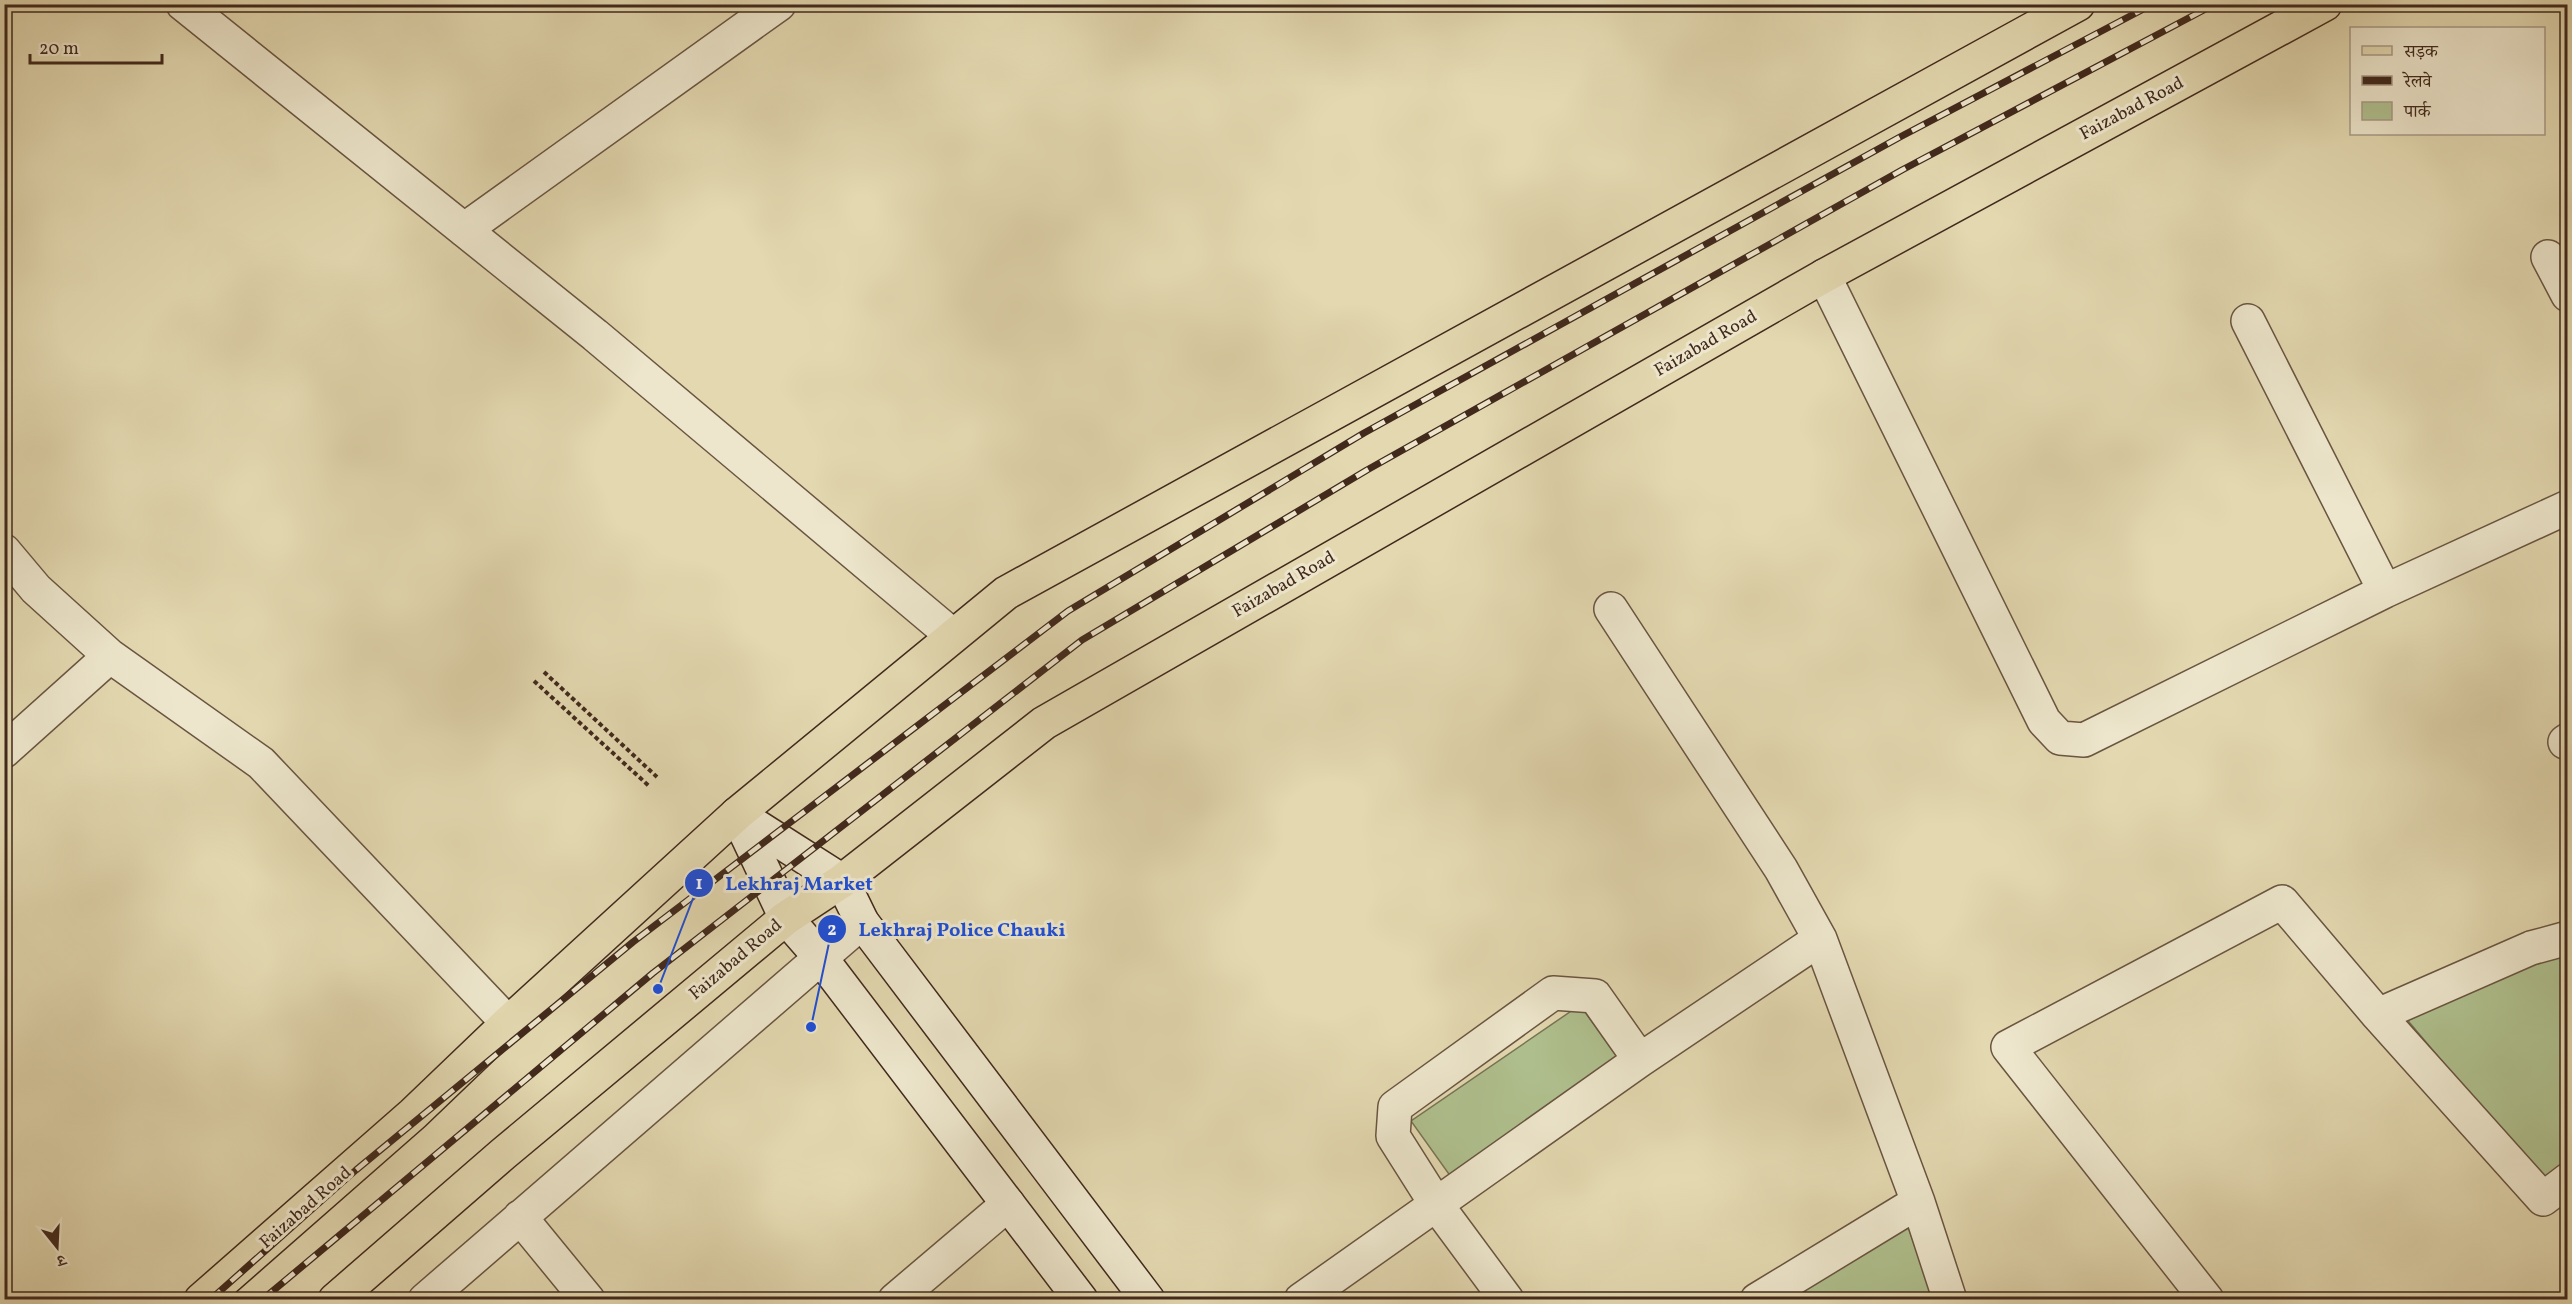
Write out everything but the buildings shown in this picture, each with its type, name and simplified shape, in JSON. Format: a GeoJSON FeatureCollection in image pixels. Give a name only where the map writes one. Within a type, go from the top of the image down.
{"type":"FeatureCollection","features":[{"type":"Feature","properties":{"kind":"main road","name":"Faizabad Road"},"geometry":{"type":"LineString","coordinates":[[201,1299],[413,1114],[508,1023],[737,814],[1006,593],[2078,4]]}},
{"type":"Feature","properties":{"kind":"main road","name":"Faizabad Road"},"geometry":{"type":"LineString","coordinates":[[335,1299],[503,1154],[786,918],[842,881],[1044,723],[1824,276],[2325,4]]}},
{"type":"Feature","properties":{"kind":"street"},"geometry":{"type":"LineString","coordinates":[[183,4],[595,335],[953,636]]}},
{"type":"Feature","properties":{"kind":"street"},"geometry":{"type":"LineString","coordinates":[[464,230],[779,4]]}},
{"type":"Feature","properties":{"kind":"street"},"geometry":{"type":"LineString","coordinates":[[2548,257],[2568,295]]}},
{"type":"Feature","properties":{"kind":"street"},"geometry":{"type":"LineString","coordinates":[[1824,276],[2044,721],[2060,738],[2084,740],[2385,591],[2568,507]]}},
{"type":"Feature","properties":{"kind":"street"},"geometry":{"type":"LineString","coordinates":[[2248,321],[2385,591]]}},
{"type":"Feature","properties":{"kind":"street"},"geometry":{"type":"LineString","coordinates":[[4,551],[20,593],[261,763],[508,1023]]}},
{"type":"Feature","properties":{"kind":"street"},"geometry":{"type":"LineString","coordinates":[[1611,609],[1781,870],[1820,939],[1918,1202],[1950,1299]]}},
{"type":"Feature","properties":{"kind":"street"},"geometry":{"type":"LineString","coordinates":[[4,751],[110,656]]}},
{"type":"Feature","properties":{"kind":"street"},"geometry":{"type":"LineString","coordinates":[[737,814],[842,881],[862,922],[1148,1299]]}},
{"type":"Feature","properties":{"kind":"street"},"geometry":{"type":"LineString","coordinates":[[737,814],[786,918],[820,957],[1081,1299]]}},
{"type":"Feature","properties":{"kind":"street"},"geometry":{"type":"LineString","coordinates":[[2207,1299],[2007,1047],[2282,902],[2378,1015],[2543,1199],[2568,1180]]}},
{"type":"Feature","properties":{"kind":"street"},"geometry":{"type":"LineString","coordinates":[[425,1299],[862,922]]}},
{"type":"Feature","properties":{"kind":"street"},"geometry":{"type":"LineString","coordinates":[[2378,1015],[2531,948],[2568,938]]}},
{"type":"Feature","properties":{"kind":"street"},"geometry":{"type":"LineString","coordinates":[[1301,1299],[1640,1060],[1820,939]]}},
{"type":"Feature","properties":{"kind":"street"},"geometry":{"type":"LineString","coordinates":[[1507,1299],[1436,1204],[1393,1136],[1395,1107],[1553,993],[1595,996],[1640,1060]]}},
{"type":"Feature","properties":{"kind":"street"},"geometry":{"type":"LineString","coordinates":[[1757,1299],[1918,1202]]}},
{"type":"Feature","properties":{"kind":"street"},"geometry":{"type":"LineString","coordinates":[[895,1299],[1008,1204]]}},
{"type":"Feature","properties":{"kind":"street"},"geometry":{"type":"LineString","coordinates":[[520,1217],[588,1299]]}},
{"type":"Feature","properties":{"kind":"path"},"geometry":{"type":"LineString","coordinates":[[544,672],[657,777]]}},
{"type":"Feature","properties":{"kind":"path"},"geometry":{"type":"LineString","coordinates":[[534,681],[649,786]]}},
{"type":"Feature","properties":{"kind":"green space"},"geometry":{"type":"Polygon","coordinates":[[[2567,951],[2567,1169],[2547,1186],[2404,1016],[2567,951]]]}},
{"type":"Feature","properties":{"kind":"green space"},"geometry":{"type":"Polygon","coordinates":[[[1580,1005],[1620,1061],[1451,1177],[1411,1121],[1580,1005]]]}},
{"type":"Feature","properties":{"kind":"green space"},"geometry":{"type":"Polygon","coordinates":[[[1908,1226],[1933,1299],[1786,1300],[1908,1226]]]}},
{"type":"Feature","properties":{"kind":"railway"},"geometry":{"type":"LineString","coordinates":[[210,1300],[356,1170],[633,942],[1068,611],[1364,433],[1900,137],[2153,4]]}},
{"type":"Feature","properties":{"kind":"railway"},"geometry":{"type":"LineString","coordinates":[[262,1300],[653,973],[1082,640],[1367,470],[1902,170],[2215,4]]}},
{"type":"Feature","properties":{"kind":"place","name":"Lekhraj Market"},"geometry":{"type":"Point","coordinates":[658,989]}},
{"type":"Feature","properties":{"kind":"place","name":"Lekhraj Police Chauki"},"geometry":{"type":"Point","coordinates":[811,1027]}}]}
